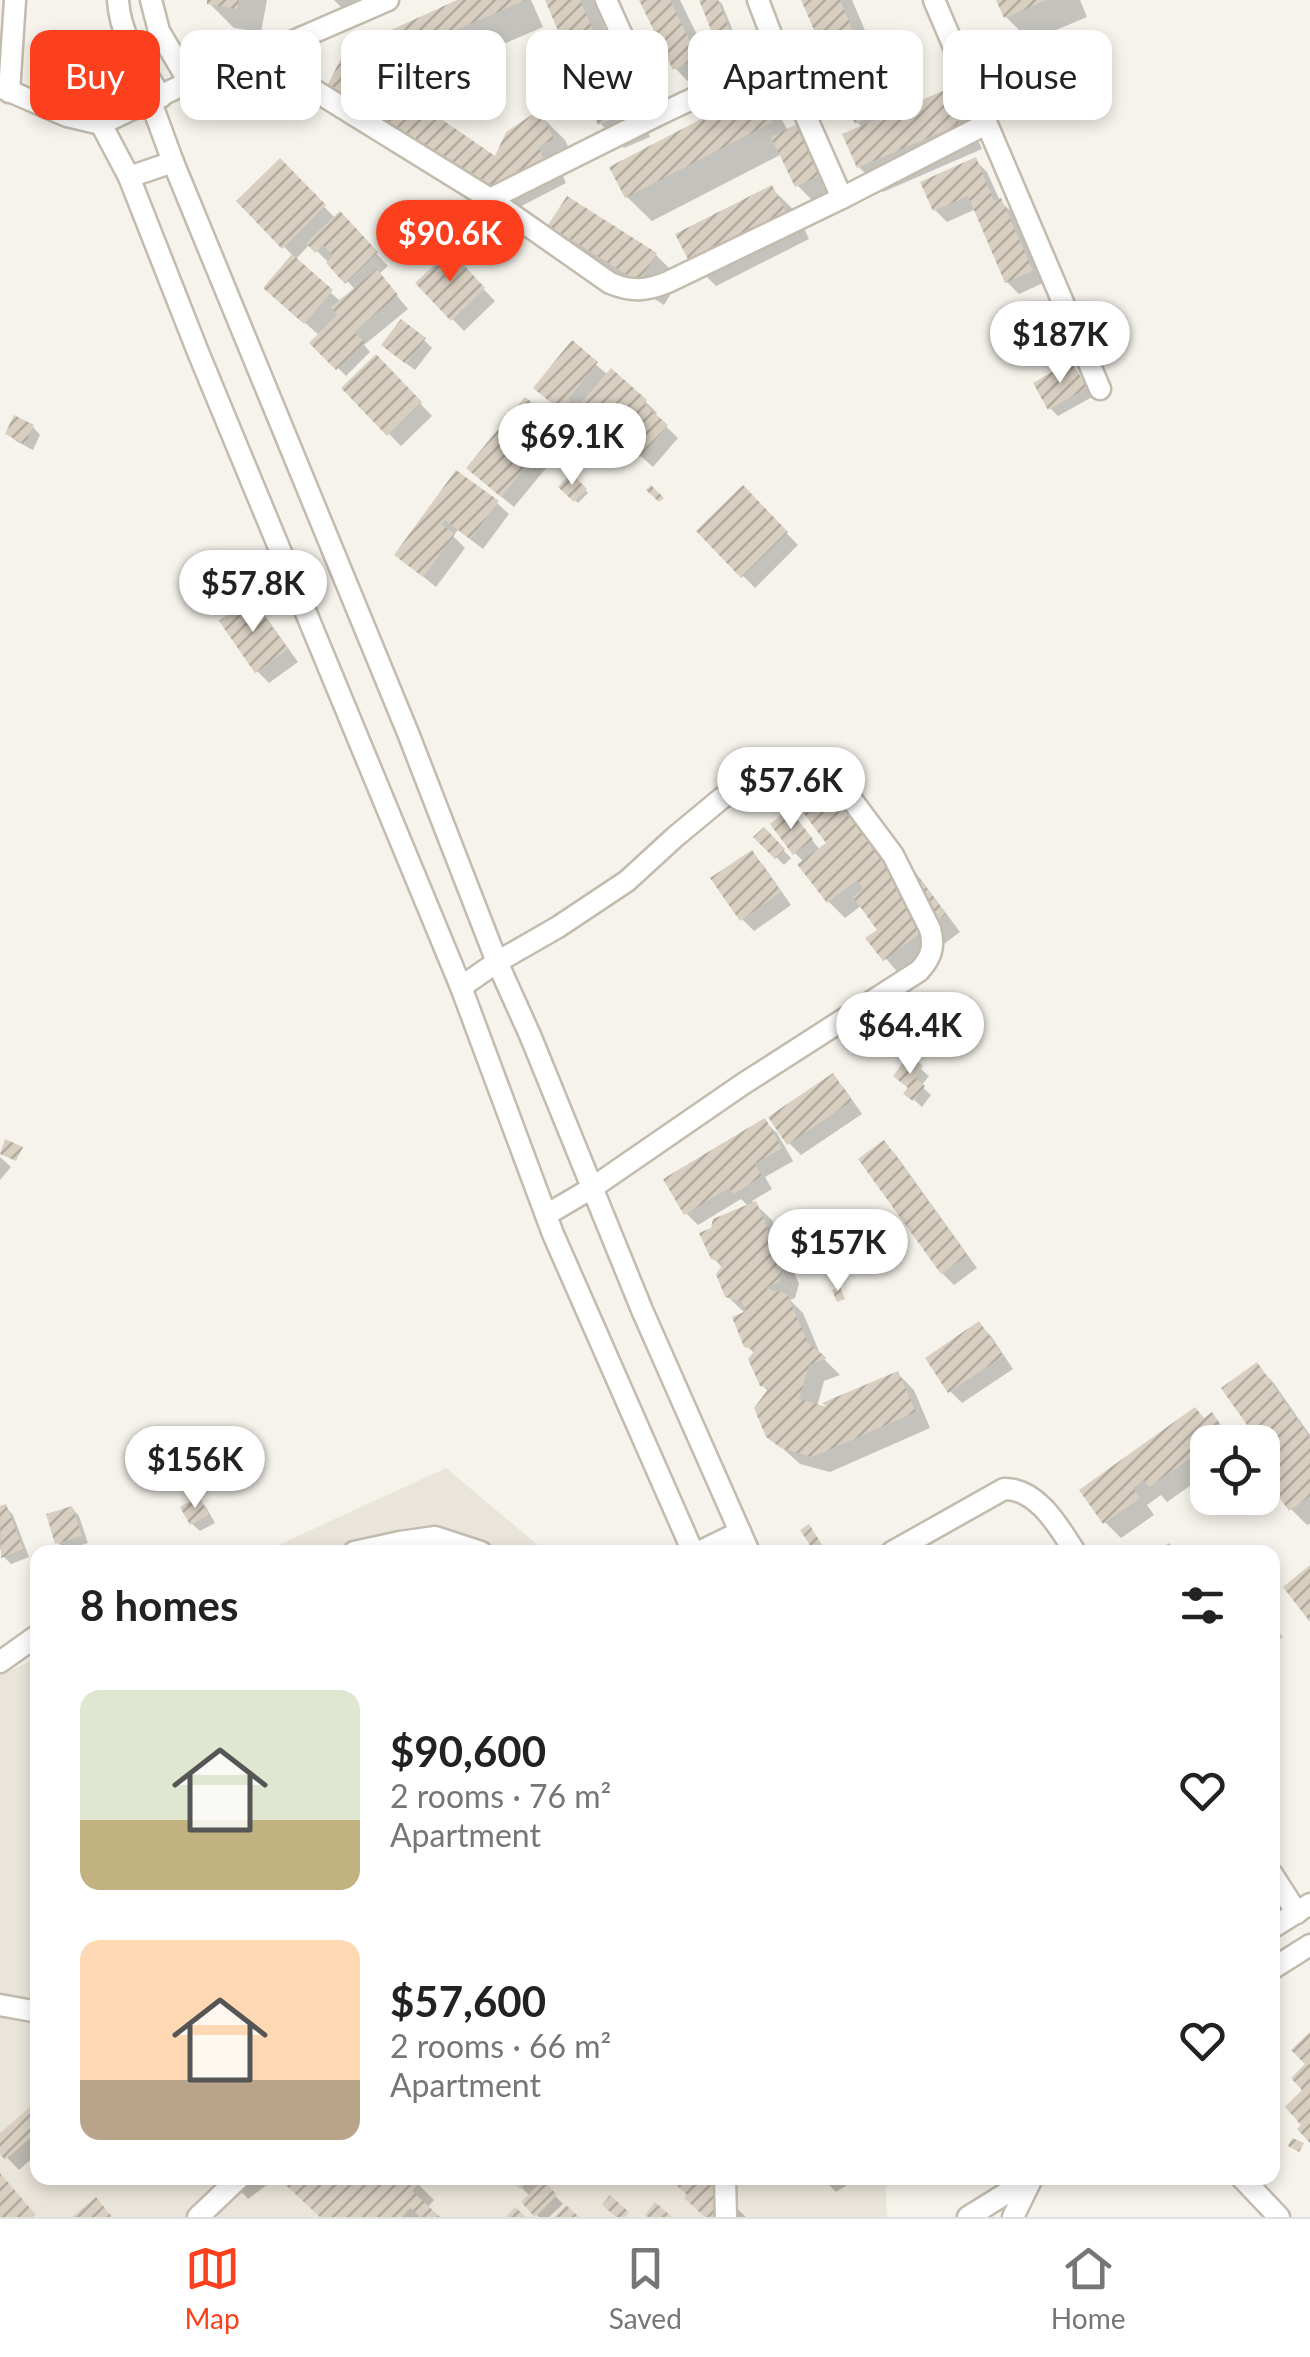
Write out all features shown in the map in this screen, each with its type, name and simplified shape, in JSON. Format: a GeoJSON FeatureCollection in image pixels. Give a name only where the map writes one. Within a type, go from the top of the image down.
{"type":"FeatureCollection","features":[{"type":"Feature","properties":{"kind":"street"},"geometry":{"type":"LineString","coordinates":[[15,0],[5,89],[67,116],[101,124],[110,120]]}},
{"type":"Feature","properties":{"kind":"street"},"geometry":{"type":"LineString","coordinates":[[118,0],[124,30]]}},
{"type":"Feature","properties":{"kind":"street"},"geometry":{"type":"LineString","coordinates":[[152,0],[160,31],[180,66]]}},
{"type":"Feature","properties":{"kind":"street"},"geometry":{"type":"LineString","coordinates":[[318,30],[388,0]]}},
{"type":"Feature","properties":{"kind":"street"},"geometry":{"type":"LineString","coordinates":[[606,0],[620,30]]}},
{"type":"Feature","properties":{"kind":"street"},"geometry":{"type":"LineString","coordinates":[[758,0],[769,30]]}},
{"type":"Feature","properties":{"kind":"street"},"geometry":{"type":"LineString","coordinates":[[934,0],[1100,389]]}},
{"type":"Feature","properties":{"kind":"street"},"geometry":{"type":"LineString","coordinates":[[321,95],[626,290],[646,290],[842,198],[986,124]]}},
{"type":"Feature","properties":{"kind":"street"},"geometry":{"type":"LineString","coordinates":[[160,114],[173,162],[408,733],[497,962],[642,1310],[746,1545]]}},
{"type":"Feature","properties":{"kind":"street"},"geometry":{"type":"LineString","coordinates":[[490,200],[648,120]]}},
{"type":"Feature","properties":{"kind":"street"},"geometry":{"type":"LineString","coordinates":[[807,120],[842,198]]}},
{"type":"Feature","properties":{"kind":"street"},"geometry":{"type":"LineString","coordinates":[[101,124],[129,177],[461,988],[546,1215],[693,1545]]}},
{"type":"Feature","properties":{"kind":"street"},"geometry":{"type":"LineString","coordinates":[[129,177],[173,162]]}},
{"type":"Feature","properties":{"kind":"street"},"geometry":{"type":"LineString","coordinates":[[461,988],[627,881],[722,798],[742,786],[789,777],[808,776],[832,783],[849,796],[893,855],[930,929],[932,952],[919,971],[546,1215]]}},
{"type":"Feature","properties":{"kind":"street"},"geometry":{"type":"LineString","coordinates":[[904,1545],[1004,1489],[1016,1488],[1057,1524],[1070,1545]]}},
{"type":"Feature","properties":{"kind":"street"},"geometry":{"type":"LineString","coordinates":[[711,1545],[740,1532]]}},
{"type":"Feature","properties":{"kind":"street"},"geometry":{"type":"LineString","coordinates":[[386,1545],[436,1538],[458,1545]]}},
{"type":"Feature","properties":{"kind":"street"},"geometry":{"type":"LineString","coordinates":[[0,1662],[30,1641]]}},
{"type":"Feature","properties":{"kind":"street"},"geometry":{"type":"LineString","coordinates":[[1280,1883],[1303,1908],[1280,1923]]}},
{"type":"Feature","properties":{"kind":"street"},"geometry":{"type":"LineString","coordinates":[[1280,1964],[1310,1945]]}},
{"type":"Feature","properties":{"kind":"street"},"geometry":{"type":"LineString","coordinates":[[0,2005],[30,2011]]}},
{"type":"Feature","properties":{"kind":"street"},"geometry":{"type":"LineString","coordinates":[[198,2217],[232,2185]]}},
{"type":"Feature","properties":{"kind":"street"},"geometry":{"type":"LineString","coordinates":[[725,2185],[726,2217]]}},
{"type":"Feature","properties":{"kind":"street"},"geometry":{"type":"LineString","coordinates":[[968,2217],[1020,2185]]}},
{"type":"Feature","properties":{"kind":"street"},"geometry":{"type":"LineString","coordinates":[[1014,2217],[1028,2185]]}},
{"type":"Feature","properties":{"kind":"street"},"geometry":{"type":"LineString","coordinates":[[1249,2185],[1279,2217]]}},
{"type":"Feature","properties":{"kind":"shaded area"},"geometry":{"type":"Polygon","coordinates":[[[446,1468],[538,1545],[278,1545],[446,1468]]]}},
{"type":"Feature","properties":{"kind":"shaded area"},"geometry":{"type":"Polygon","coordinates":[[[30,1661],[30,2185],[885,2185],[887,2217],[0,2217],[0,1675],[30,1661]]]}},
{"type":"Feature","properties":{"kind":"building"},"geometry":{"type":"Polygon","coordinates":[[[207,0],[239,0],[237,9],[207,4],[207,0]]]}},
{"type":"Feature","properties":{"kind":"building"},"geometry":{"type":"Polygon","coordinates":[[[457,0],[526,0],[456,30],[391,30],[457,0]]]}},
{"type":"Feature","properties":{"kind":"building"},"geometry":{"type":"Polygon","coordinates":[[[545,0],[580,0],[593,30],[558,30],[545,0]]]}},
{"type":"Feature","properties":{"kind":"building"},"geometry":{"type":"Polygon","coordinates":[[[639,0],[670,0],[688,37],[688,63],[673,70],[668,60],[668,30],[654,30],[639,0]]]}},
{"type":"Feature","properties":{"kind":"building"},"geometry":{"type":"Polygon","coordinates":[[[699,0],[718,0],[730,30],[711,30],[699,0]]]}},
{"type":"Feature","properties":{"kind":"building"},"geometry":{"type":"Polygon","coordinates":[[[801,0],[840,0],[853,30],[814,30],[801,0]]]}},
{"type":"Feature","properties":{"kind":"building"},"geometry":{"type":"Polygon","coordinates":[[[996,0],[1047,0],[1004,18],[996,0]]]}},
{"type":"Feature","properties":{"kind":"building"},"geometry":{"type":"Polygon","coordinates":[[[341,59],[341,93],[328,84],[341,59]]]}},
{"type":"Feature","properties":{"kind":"building"},"geometry":{"type":"Polygon","coordinates":[[[943,91],[943,120],[958,120],[960,124],[857,168],[842,134],[875,120],[923,120],[923,99],[943,91]]]}},
{"type":"Feature","properties":{"kind":"building"},"geometry":{"type":"Polygon","coordinates":[[[526,119],[545,120],[554,139],[538,147],[544,159],[484,189],[381,120],[443,120],[495,156],[506,132],[526,119]]]}},
{"type":"Feature","properties":{"kind":"building"},"geometry":{"type":"Polygon","coordinates":[[[699,120],[773,122],[625,198],[609,167],[699,120]]]}},
{"type":"Feature","properties":{"kind":"building"},"geometry":{"type":"Polygon","coordinates":[[[801,122],[825,173],[795,187],[771,137],[801,122]]]}},
{"type":"Feature","properties":{"kind":"building"},"geometry":{"type":"Polygon","coordinates":[[[976,157],[994,201],[1001,198],[1033,271],[1005,283],[968,196],[933,211],[920,182],[976,157]]]}},
{"type":"Feature","properties":{"kind":"building"},"geometry":{"type":"Polygon","coordinates":[[[280,158],[326,205],[282,249],[236,201],[280,158]]]}},
{"type":"Feature","properties":{"kind":"building"},"geometry":{"type":"Polygon","coordinates":[[[772,185],[787,214],[690,263],[675,234],[772,185]]]}},
{"type":"Feature","properties":{"kind":"building"},"geometry":{"type":"Polygon","coordinates":[[[567,196],[657,253],[639,282],[548,225],[567,196]]]}},
{"type":"Feature","properties":{"kind":"building"},"geometry":{"type":"Polygon","coordinates":[[[340,211],[378,252],[345,284],[326,263],[333,256],[323,245],[315,253],[306,243],[340,211]]]}},
{"type":"Feature","properties":{"kind":"building"},"geometry":{"type":"Polygon","coordinates":[[[450,250],[485,288],[451,321],[415,283],[450,250]]]}},
{"type":"Feature","properties":{"kind":"building"},"geometry":{"type":"Polygon","coordinates":[[[292,254],[333,290],[304,324],[263,288],[292,254]]]}},
{"type":"Feature","properties":{"kind":"building"},"geometry":{"type":"Polygon","coordinates":[[[377,269],[398,295],[354,332],[365,342],[336,370],[309,343],[337,315],[331,307],[377,269]]]}},
{"type":"Feature","properties":{"kind":"building"},"geometry":{"type":"Polygon","coordinates":[[[401,319],[426,338],[406,364],[381,345],[401,319]]]}},
{"type":"Feature","properties":{"kind":"building"},"geometry":{"type":"Polygon","coordinates":[[[572,340],[598,362],[568,399],[574,405],[566,415],[533,388],[572,340]]]}},
{"type":"Feature","properties":{"kind":"building"},"geometry":{"type":"Polygon","coordinates":[[[376,354],[422,402],[387,436],[341,388],[376,354]]]}},
{"type":"Feature","properties":{"kind":"building"},"geometry":{"type":"Polygon","coordinates":[[[1071,361],[1087,388],[1048,410],[1033,383],[1071,361]]]}},
{"type":"Feature","properties":{"kind":"building"},"geometry":{"type":"Polygon","coordinates":[[[611,368],[668,425],[640,457],[580,404],[611,368]]]}},
{"type":"Feature","properties":{"kind":"building"},"geometry":{"type":"Polygon","coordinates":[[[525,397],[559,425],[501,497],[466,468],[525,397]]]}},
{"type":"Feature","properties":{"kind":"building"},"geometry":{"type":"Polygon","coordinates":[[[14,415],[34,425],[25,444],[5,434],[14,415]]]}},
{"type":"Feature","properties":{"kind":"building"},"geometry":{"type":"Polygon","coordinates":[[[456,470],[499,501],[470,539],[445,520],[442,525],[455,534],[423,577],[394,555],[456,470]]]}},
{"type":"Feature","properties":{"kind":"building"},"geometry":{"type":"Polygon","coordinates":[[[571,473],[587,489],[574,502],[558,487],[571,473]]]}},
{"type":"Feature","properties":{"kind":"building"},"geometry":{"type":"Polygon","coordinates":[[[651,485],[664,498],[659,502],[646,490],[651,485]]]}},
{"type":"Feature","properties":{"kind":"building"},"geometry":{"type":"Polygon","coordinates":[[[743,485],[788,532],[741,578],[696,531],[743,485]]]}},
{"type":"Feature","properties":{"kind":"building"},"geometry":{"type":"Polygon","coordinates":[[[251,598],[288,649],[255,673],[219,621],[251,598]]]}},
{"type":"Feature","properties":{"kind":"building"},"geometry":{"type":"Polygon","coordinates":[[[839,771],[946,914],[883,961],[865,938],[877,930],[853,897],[863,889],[857,880],[827,903],[797,864],[826,843],[796,803],[839,771]]]}},
{"type":"Feature","properties":{"kind":"building"},"geometry":{"type":"Polygon","coordinates":[[[789,809],[813,839],[793,855],[770,824],[789,809]]]}},
{"type":"Feature","properties":{"kind":"building"},"geometry":{"type":"Polygon","coordinates":[[[764,827],[785,849],[775,859],[753,837],[764,827]]]}},
{"type":"Feature","properties":{"kind":"building"},"geometry":{"type":"Polygon","coordinates":[[[752,850],[781,892],[740,921],[710,878],[752,850]]]}},
{"type":"Feature","properties":{"kind":"building"},"geometry":{"type":"Polygon","coordinates":[[[909,1055],[923,1066],[915,1078],[925,1086],[913,1101],[903,1094],[908,1088],[893,1076],[909,1055]]]}},
{"type":"Feature","properties":{"kind":"building"},"geometry":{"type":"Polygon","coordinates":[[[833,1073],[852,1101],[787,1145],[768,1117],[833,1073]]]}},
{"type":"Feature","properties":{"kind":"building"},"geometry":{"type":"Polygon","coordinates":[[[765,1118],[782,1148],[755,1164],[762,1176],[733,1194],[729,1188],[684,1215],[663,1179],[765,1118]]]}},
{"type":"Feature","properties":{"kind":"building"},"geometry":{"type":"Polygon","coordinates":[[[5,1139],[23,1147],[16,1161],[0,1154],[5,1139]]]}},
{"type":"Feature","properties":{"kind":"building"},"geometry":{"type":"Polygon","coordinates":[[[884,1140],[967,1255],[941,1274],[858,1159],[884,1140]]]}},
{"type":"Feature","properties":{"kind":"building"},"geometry":{"type":"Polygon","coordinates":[[[756,1201],[783,1266],[779,1282],[765,1288],[787,1294],[808,1343],[827,1358],[809,1365],[799,1399],[827,1407],[822,1403],[898,1371],[916,1412],[812,1457],[781,1448],[766,1437],[754,1408],[769,1388],[760,1386],[748,1359],[755,1350],[744,1347],[732,1317],[746,1311],[742,1302],[725,1297],[716,1274],[724,1263],[711,1259],[699,1233],[711,1228],[713,1219],[756,1201]]]}},
{"type":"Feature","properties":{"kind":"building"},"geometry":{"type":"Polygon","coordinates":[[[840,1287],[845,1299],[837,1302],[832,1290],[840,1287]]]}},
{"type":"Feature","properties":{"kind":"building"},"geometry":{"type":"Polygon","coordinates":[[[979,1321],[1003,1356],[948,1393],[925,1358],[979,1321]]]}},
{"type":"Feature","properties":{"kind":"building"},"geometry":{"type":"Polygon","coordinates":[[[1257,1362],[1310,1438],[1310,1496],[1289,1511],[1280,1498],[1280,1425],[1247,1425],[1221,1388],[1257,1362]]]}},
{"type":"Feature","properties":{"kind":"building"},"geometry":{"type":"Polygon","coordinates":[[[1195,1407],[1204,1418],[1212,1412],[1221,1425],[1190,1425],[1190,1459],[1149,1487],[1144,1480],[1133,1488],[1140,1498],[1103,1524],[1079,1490],[1195,1407]]]}},
{"type":"Feature","properties":{"kind":"building"},"geometry":{"type":"Polygon","coordinates":[[[199,1496],[209,1515],[190,1525],[180,1507],[199,1496]]]}},
{"type":"Feature","properties":{"kind":"building"},"geometry":{"type":"Polygon","coordinates":[[[6,1504],[23,1549],[1,1558],[0,1506],[6,1504]]]}},
{"type":"Feature","properties":{"kind":"building"},"geometry":{"type":"Polygon","coordinates":[[[72,1506],[82,1536],[55,1544],[46,1514],[72,1506]]]}},
{"type":"Feature","properties":{"kind":"building"},"geometry":{"type":"Polygon","coordinates":[[[809,1524],[822,1545],[810,1545],[800,1530],[809,1524]]]}},
{"type":"Feature","properties":{"kind":"building"},"geometry":{"type":"Polygon","coordinates":[[[1310,1565],[1310,1622],[1283,1587],[1310,1565]]]}},
{"type":"Feature","properties":{"kind":"building"},"geometry":{"type":"Polygon","coordinates":[[[1310,2032],[1310,2143],[1285,2107],[1302,2090],[1291,2078],[1305,2064],[1291,2050],[1310,2032]]]}},
{"type":"Feature","properties":{"kind":"building"},"geometry":{"type":"Polygon","coordinates":[[[30,2107],[30,2138],[5,2160],[0,2154],[0,2133],[30,2107]]]}},
{"type":"Feature","properties":{"kind":"building"},"geometry":{"type":"Polygon","coordinates":[[[1292,2138],[1304,2143],[1299,2152],[1288,2146],[1292,2138]]]}},
{"type":"Feature","properties":{"kind":"building"},"geometry":{"type":"Polygon","coordinates":[[[0,2173],[35,2214],[32,2217],[0,2217],[0,2173]]]}},
{"type":"Feature","properties":{"kind":"building"},"geometry":{"type":"Polygon","coordinates":[[[286,2185],[417,2185],[412,2191],[440,2217],[420,2217],[410,2208],[402,2217],[320,2217],[286,2185]]]}},
{"type":"Feature","properties":{"kind":"building"},"geometry":{"type":"Polygon","coordinates":[[[538,2185],[548,2185],[557,2195],[535,2217],[521,2202],[538,2185]]]}},
{"type":"Feature","properties":{"kind":"building"},"geometry":{"type":"Polygon","coordinates":[[[676,2185],[715,2185],[735,2202],[722,2217],[705,2217],[684,2198],[687,2195],[676,2185]]]}},
{"type":"Feature","properties":{"kind":"building"},"geometry":{"type":"Polygon","coordinates":[[[610,2195],[629,2212],[625,2217],[616,2217],[602,2205],[610,2195]]]}},
{"type":"Feature","properties":{"kind":"building"},"geometry":{"type":"Polygon","coordinates":[[[96,2197],[112,2217],[72,2217],[96,2197]]]}},
{"type":"Feature","properties":{"kind":"building"},"geometry":{"type":"Polygon","coordinates":[[[655,2202],[672,2217],[645,2215],[655,2202]]]}},
{"type":"Feature","properties":{"kind":"building"},"geometry":{"type":"Polygon","coordinates":[[[566,2205],[579,2217],[555,2217],[566,2205]]]}},
{"type":"Feature","properties":{"kind":"building"},"geometry":{"type":"Polygon","coordinates":[[[515,2207],[526,2217],[506,2217],[515,2207]]]}}]}
